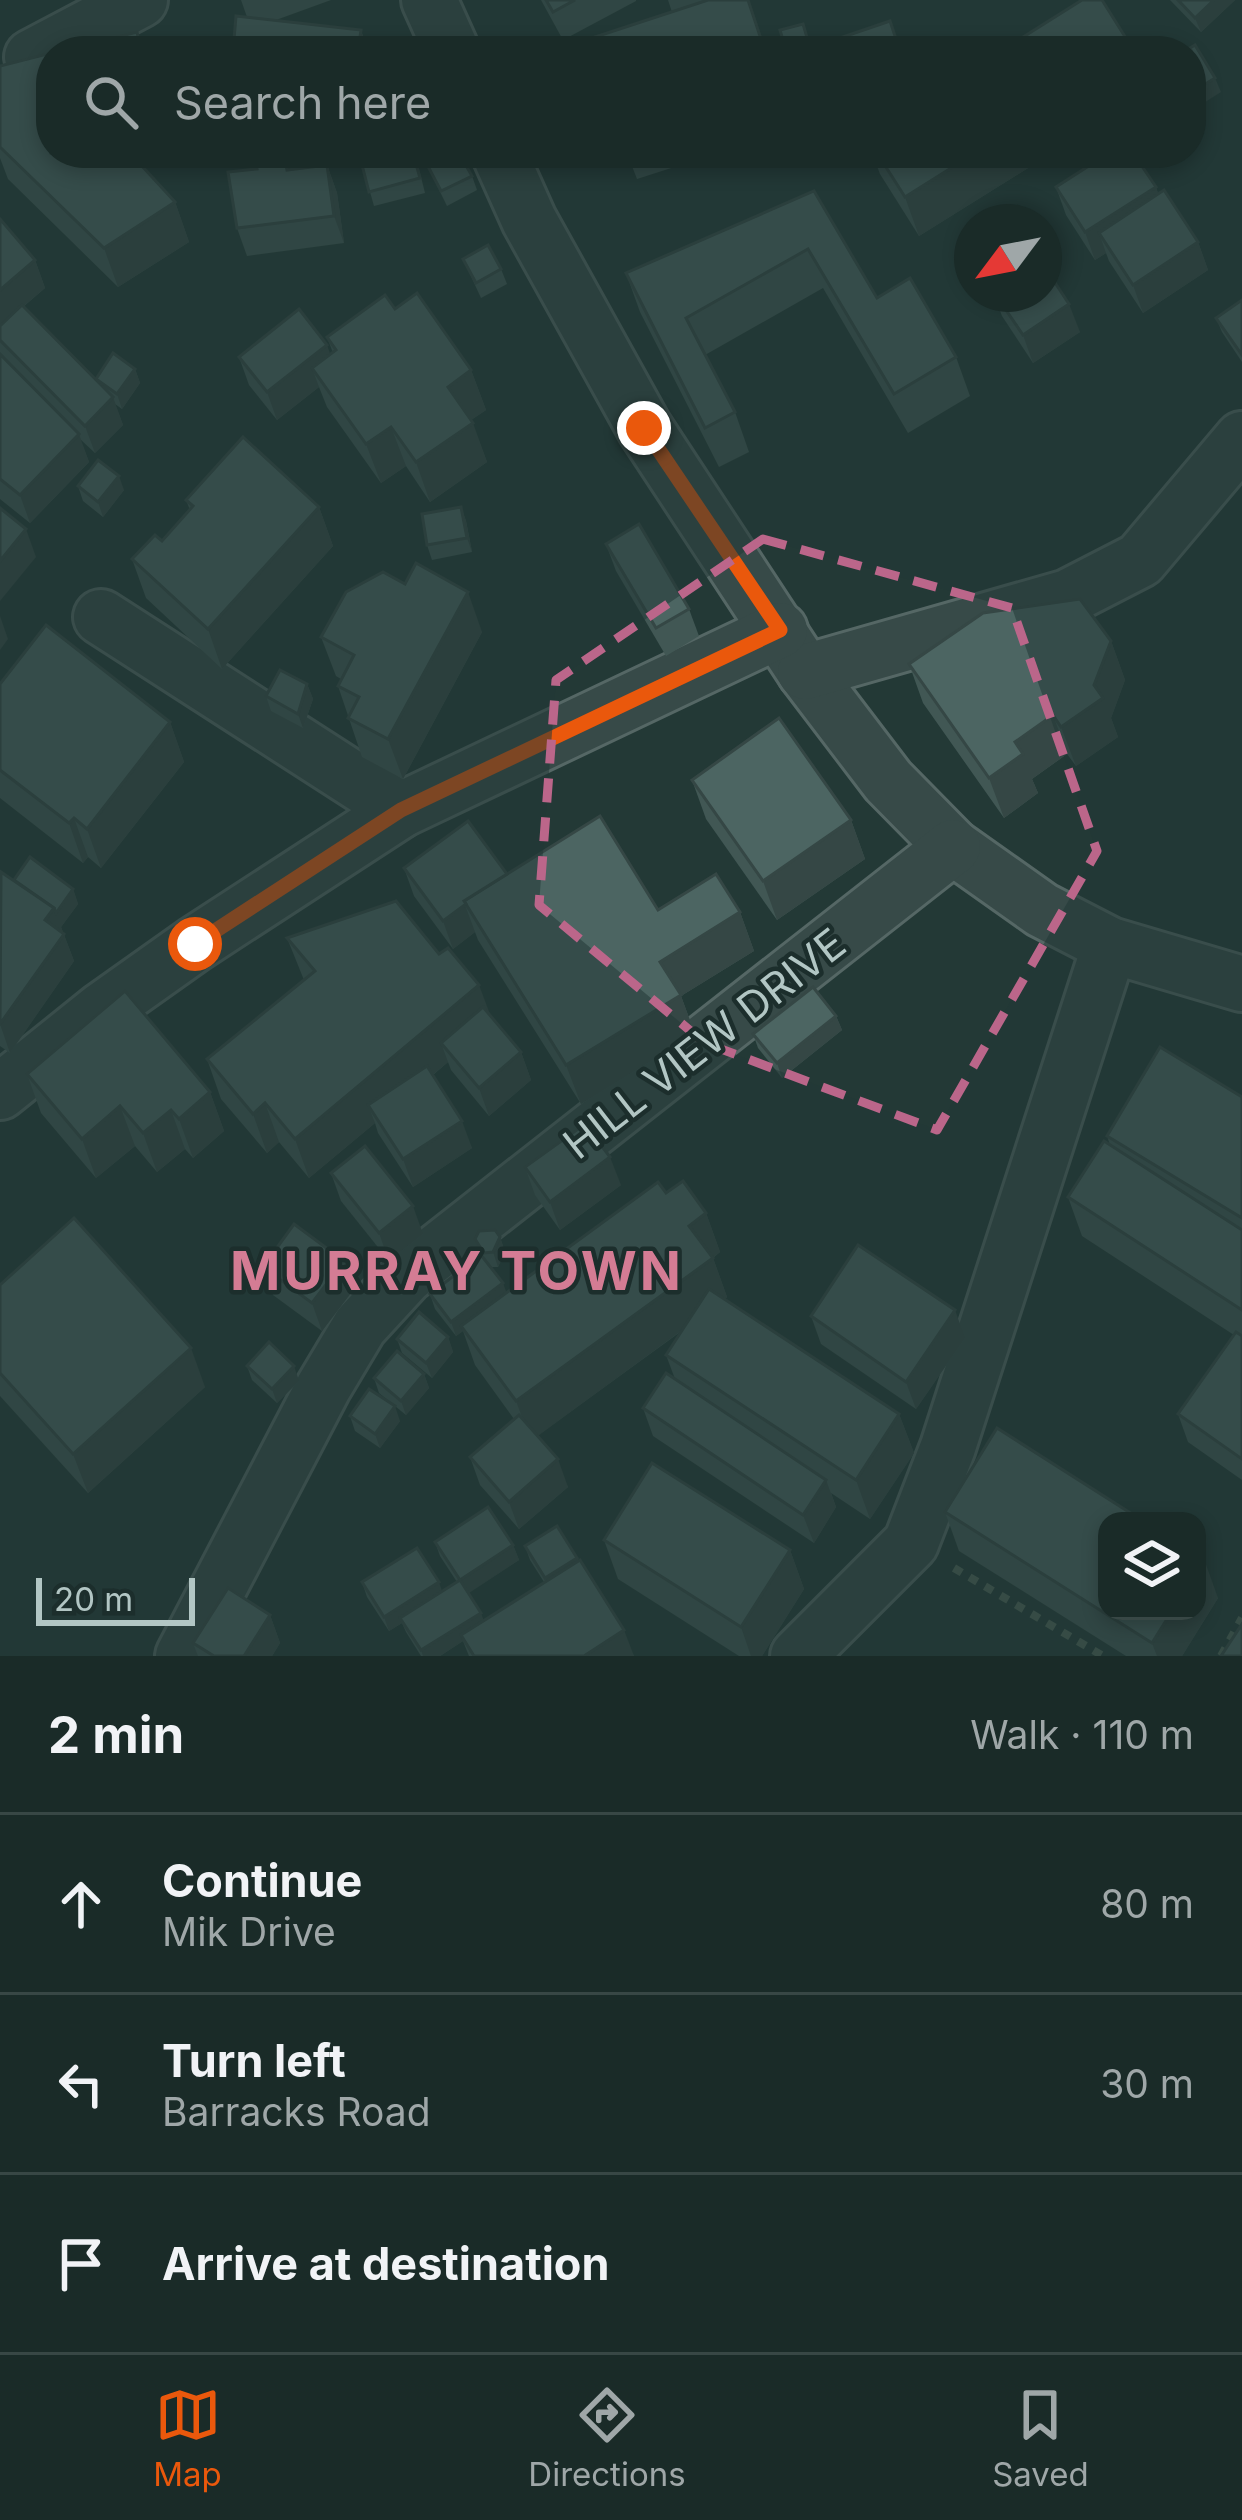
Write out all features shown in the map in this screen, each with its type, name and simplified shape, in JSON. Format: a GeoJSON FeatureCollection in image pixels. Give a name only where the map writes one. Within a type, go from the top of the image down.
{"type":"FeatureCollection","features":[{"type":"Feature","properties":{"kind":"street"},"geometry":{"type":"LineString","coordinates":[[72,36],[140,0]]}},
{"type":"Feature","properties":{"kind":"street"},"geometry":{"type":"LineString","coordinates":[[429,0],[445,36]]}},
{"type":"Feature","properties":{"kind":"street"},"geometry":{"type":"LineString","coordinates":[[32,57],[36,55]]}},
{"type":"Feature","properties":{"kind":"street"},"geometry":{"type":"LineString","coordinates":[[506,168],[529,220],[644,428],[792,651],[888,781],[953,847],[1042,910],[1110,945],[1242,984]]}},
{"type":"Feature","properties":{"kind":"street"},"geometry":{"type":"LineString","coordinates":[[0,1092],[102,1010],[195,944],[401,810],[792,651],[1067,598],[1139,560],[1242,439]]}},
{"type":"Feature","properties":{"kind":"street"},"geometry":{"type":"LineString","coordinates":[[101,617],[401,810]]}},
{"type":"Feature","properties":{"kind":"street","name":"HILL VIEW DRIVE"},"geometry":{"type":"LineString","coordinates":[[183,1656],[335,1367],[360,1326],[406,1276],[953,847]]}},
{"type":"Feature","properties":{"kind":"street"},"geometry":{"type":"LineString","coordinates":[[798,1656],[911,1543],[948,1447],[1110,945]]}},
{"type":"Feature","properties":{"kind":"path"},"geometry":{"type":"LineString","coordinates":[[911,1543],[1103,1656]]}},
{"type":"Feature","properties":{"kind":"path"},"geometry":{"type":"LineString","coordinates":[[1221,1656],[1242,1618]]}},
{"type":"Feature","properties":{"kind":"highlighted area"},"geometry":{"type":"Polygon","coordinates":[[[763,539],[1012,608],[1097,851],[937,1130],[705,1043],[539,905],[556,680],[763,539]]]}},
{"type":"Feature","properties":{"kind":"building"},"geometry":{"type":"Polygon","coordinates":[[[546,0],[575,0],[553,12],[546,0]]]}},
{"type":"Feature","properties":{"kind":"building"},"geometry":{"type":"Polygon","coordinates":[[[708,0],[748,0],[760,36],[598,36],[708,0]]]}},
{"type":"Feature","properties":{"kind":"building"},"geometry":{"type":"Polygon","coordinates":[[[1082,0],[1102,0],[1125,36],[1025,36],[1082,0]]]}},
{"type":"Feature","properties":{"kind":"building"},"geometry":{"type":"Polygon","coordinates":[[[1178,0],[1214,0],[1195,18],[1178,0]]]}},
{"type":"Feature","properties":{"kind":"building"},"geometry":{"type":"Polygon","coordinates":[[[236,16],[361,30],[360,36],[234,36],[236,16]]]}},
{"type":"Feature","properties":{"kind":"building"},"geometry":{"type":"Polygon","coordinates":[[[890,21],[895,36],[846,36],[890,21]]]}},
{"type":"Feature","properties":{"kind":"building"},"geometry":{"type":"Polygon","coordinates":[[[803,24],[807,36],[782,36],[780,30],[803,24]]]}},
{"type":"Feature","properties":{"kind":"building"},"geometry":{"type":"Polygon","coordinates":[[[36,57],[36,168],[144,168],[175,202],[104,248],[0,147],[0,66],[36,57]]]}},
{"type":"Feature","properties":{"kind":"building"},"geometry":{"type":"Polygon","coordinates":[[[1206,63],[1215,78],[1206,84],[1206,63]]]}},
{"type":"Feature","properties":{"kind":"building"},"geometry":{"type":"Polygon","coordinates":[[[327,168],[334,216],[237,228],[228,172],[327,168]]]}},
{"type":"Feature","properties":{"kind":"building"},"geometry":{"type":"Polygon","coordinates":[[[363,168],[417,168],[420,178],[369,192],[363,168]]]}},
{"type":"Feature","properties":{"kind":"building"},"geometry":{"type":"Polygon","coordinates":[[[429,168],[467,168],[472,176],[441,191],[429,168]]]}},
{"type":"Feature","properties":{"kind":"building"},"geometry":{"type":"Polygon","coordinates":[[[887,168],[951,168],[905,197],[887,168]]]}},
{"type":"Feature","properties":{"kind":"building"},"geometry":{"type":"Polygon","coordinates":[[[1086,168],[1143,168],[1156,187],[1085,232],[1056,187],[1086,168]]]}},
{"type":"Feature","properties":{"kind":"building"},"geometry":{"type":"Polygon","coordinates":[[[1164,190],[1198,242],[1133,285],[1099,233],[1164,190]]]}},
{"type":"Feature","properties":{"kind":"building"},"geometry":{"type":"Polygon","coordinates":[[[814,191],[877,298],[910,278],[956,357],[894,394],[808,249],[686,318],[735,412],[705,428],[626,273],[814,191]]]}},
{"type":"Feature","properties":{"kind":"building"},"geometry":{"type":"Polygon","coordinates":[[[0,219],[35,260],[0,290],[0,219]]]}},
{"type":"Feature","properties":{"kind":"building"},"geometry":{"type":"Polygon","coordinates":[[[488,245],[501,269],[476,283],[463,259],[488,245]]]}},
{"type":"Feature","properties":{"kind":"building"},"geometry":{"type":"Polygon","coordinates":[[[417,293],[471,370],[448,387],[473,423],[416,462],[391,427],[366,444],[312,368],[336,350],[327,337],[385,295],[395,309],[417,293]]]}},
{"type":"Feature","properties":{"kind":"building"},"geometry":{"type":"Polygon","coordinates":[[[1242,300],[1242,355],[1216,318],[1242,300]]]}},
{"type":"Feature","properties":{"kind":"building"},"geometry":{"type":"Polygon","coordinates":[[[22,305],[113,397],[85,426],[0,340],[0,326],[22,305]]]}},
{"type":"Feature","properties":{"kind":"building"},"geometry":{"type":"Polygon","coordinates":[[[299,309],[327,345],[267,392],[239,357],[299,309]]]}},
{"type":"Feature","properties":{"kind":"building"},"geometry":{"type":"Polygon","coordinates":[[[1007,312],[1057,312],[1023,335],[1007,312]]]}},
{"type":"Feature","properties":{"kind":"building"},"geometry":{"type":"Polygon","coordinates":[[[113,353],[135,369],[117,394],[96,379],[113,353]]]}},
{"type":"Feature","properties":{"kind":"building"},"geometry":{"type":"Polygon","coordinates":[[[0,354],[79,434],[20,495],[0,479],[0,354]]]}},
{"type":"Feature","properties":{"kind":"building"},"geometry":{"type":"Polygon","coordinates":[[[243,437],[319,507],[208,629],[132,559],[155,535],[162,541],[193,506],[186,500],[243,437]]]}},
{"type":"Feature","properties":{"kind":"building"},"geometry":{"type":"Polygon","coordinates":[[[98,460],[119,476],[98,502],[78,486],[98,460]]]}},
{"type":"Feature","properties":{"kind":"building"},"geometry":{"type":"Polygon","coordinates":[[[461,507],[467,538],[427,545],[422,514],[461,507]]]}},
{"type":"Feature","properties":{"kind":"building"},"geometry":{"type":"Polygon","coordinates":[[[0,508],[26,529],[0,561],[0,508]]]}},
{"type":"Feature","properties":{"kind":"building"},"geometry":{"type":"Polygon","coordinates":[[[639,524],[689,609],[656,628],[606,544],[639,524]]]}},
{"type":"Feature","properties":{"kind":"building"},"geometry":{"type":"Polygon","coordinates":[[[416,563],[468,592],[388,739],[348,718],[359,697],[338,686],[354,655],[321,637],[346,592],[383,572],[405,584],[416,563]]]}},
{"type":"Feature","properties":{"kind":"building"},"geometry":{"type":"Polygon","coordinates":[[[1080,599],[1111,641],[1094,685],[1103,698],[1061,727],[1053,715],[1015,742],[1023,754],[989,778],[909,664],[983,613],[1080,599]]]}},
{"type":"Feature","properties":{"kind":"building"},"geometry":{"type":"Polygon","coordinates":[[[46,625],[170,722],[87,829],[74,818],[69,823],[0,770],[0,684],[46,625]]]}},
{"type":"Feature","properties":{"kind":"building"},"geometry":{"type":"Polygon","coordinates":[[[280,670],[307,684],[298,714],[266,696],[280,670]]]}},
{"type":"Feature","properties":{"kind":"building"},"geometry":{"type":"Polygon","coordinates":[[[779,718],[851,820],[763,881],[692,780],[779,718]]]}},
{"type":"Feature","properties":{"kind":"building"},"geometry":{"type":"Polygon","coordinates":[[[600,816],[658,910],[716,874],[740,912],[660,962],[681,995],[566,1065],[464,901],[600,816]]]}},
{"type":"Feature","properties":{"kind":"building"},"geometry":{"type":"Polygon","coordinates":[[[468,821],[507,874],[464,901],[443,921],[404,868],[468,821]]]}},
{"type":"Feature","properties":{"kind":"building"},"geometry":{"type":"Polygon","coordinates":[[[30,857],[73,889],[56,913],[14,880],[30,857]]]}},
{"type":"Feature","properties":{"kind":"building"},"geometry":{"type":"Polygon","coordinates":[[[1,872],[54,908],[45,920],[64,934],[0,1024],[1,872]]]}},
{"type":"Feature","properties":{"kind":"building"},"geometry":{"type":"Polygon","coordinates":[[[396,901],[439,954],[448,948],[479,985],[295,1139],[265,1103],[253,1114],[207,1059],[315,971],[287,938],[396,901]]]}},
{"type":"Feature","properties":{"kind":"building"},"geometry":{"type":"Polygon","coordinates":[[[813,987],[836,1016],[777,1063],[753,1034],[813,987]]]}},
{"type":"Feature","properties":{"kind":"building"},"geometry":{"type":"Polygon","coordinates":[[[125,991],[210,1092],[179,1119],[171,1110],[143,1133],[120,1106],[82,1139],[27,1074],[125,991]]]}},
{"type":"Feature","properties":{"kind":"building"},"geometry":{"type":"Polygon","coordinates":[[[483,1007],[521,1052],[479,1088],[441,1043],[483,1007]]]}},
{"type":"Feature","properties":{"kind":"building"},"geometry":{"type":"Polygon","coordinates":[[[1160,1047],[1242,1097],[1242,1218],[1107,1136],[1160,1047]]]}},
{"type":"Feature","properties":{"kind":"building"},"geometry":{"type":"Polygon","coordinates":[[[427,1066],[462,1121],[403,1159],[368,1105],[427,1066]]]}},
{"type":"Feature","properties":{"kind":"building"},"geometry":{"type":"Polygon","coordinates":[[[585,1124],[610,1157],[550,1202],[525,1167],[585,1124]]]}},
{"type":"Feature","properties":{"kind":"building"},"geometry":{"type":"Polygon","coordinates":[[[1104,1141],[1242,1230],[1242,1310],[1068,1197],[1104,1141]]]}},
{"type":"Feature","properties":{"kind":"building"},"geometry":{"type":"Polygon","coordinates":[[[365,1146],[413,1206],[379,1233],[331,1173],[365,1146]]]}},
{"type":"Feature","properties":{"kind":"building"},"geometry":{"type":"Polygon","coordinates":[[[683,1181],[706,1213],[689,1226],[713,1258],[516,1401],[461,1326],[658,1182],[666,1193],[683,1181]]]}},
{"type":"Feature","properties":{"kind":"building"},"geometry":{"type":"Polygon","coordinates":[[[74,1218],[191,1348],[73,1454],[0,1373],[0,1285],[74,1218]]]}},
{"type":"Feature","properties":{"kind":"building"},"geometry":{"type":"Polygon","coordinates":[[[294,1224],[344,1261],[312,1303],[263,1267],[294,1224]]]}},
{"type":"Feature","properties":{"kind":"building"},"geometry":{"type":"Polygon","coordinates":[[[495,1230],[500,1237],[493,1252],[484,1253],[475,1239],[479,1231],[495,1230]]]}},
{"type":"Feature","properties":{"kind":"building"},"geometry":{"type":"Polygon","coordinates":[[[858,1245],[955,1310],[906,1382],[811,1316],[858,1245]]]}},
{"type":"Feature","properties":{"kind":"building"},"geometry":{"type":"Polygon","coordinates":[[[481,1255],[503,1283],[451,1322],[430,1294],[481,1255]]]}},
{"type":"Feature","properties":{"kind":"building"},"geometry":{"type":"Polygon","coordinates":[[[709,1289],[899,1414],[856,1480],[666,1355],[709,1289]]]}},
{"type":"Feature","properties":{"kind":"building"},"geometry":{"type":"Polygon","coordinates":[[[419,1312],[448,1337],[426,1363],[397,1339],[419,1312]]]}},
{"type":"Feature","properties":{"kind":"building"},"geometry":{"type":"Polygon","coordinates":[[[1236,1332],[1242,1336],[1242,1459],[1178,1414],[1236,1332]]]}},
{"type":"Feature","properties":{"kind":"building"},"geometry":{"type":"Polygon","coordinates":[[[269,1342],[294,1366],[272,1389],[247,1366],[269,1342]]]}},
{"type":"Feature","properties":{"kind":"building"},"geometry":{"type":"Polygon","coordinates":[[[397,1351],[424,1374],[401,1401],[374,1378],[397,1351]]]}},
{"type":"Feature","properties":{"kind":"building"},"geometry":{"type":"Polygon","coordinates":[[[666,1373],[826,1480],[803,1515],[643,1408],[666,1373]]]}},
{"type":"Feature","properties":{"kind":"building"},"geometry":{"type":"Polygon","coordinates":[[[369,1389],[395,1406],[375,1434],[350,1416],[369,1389]]]}},
{"type":"Feature","properties":{"kind":"building"},"geometry":{"type":"Polygon","coordinates":[[[519,1415],[558,1459],[509,1502],[470,1457],[519,1415]]]}},
{"type":"Feature","properties":{"kind":"building"},"geometry":{"type":"Polygon","coordinates":[[[997,1428],[1129,1512],[1098,1512],[1098,1609],[945,1512],[997,1428]]]}},
{"type":"Feature","properties":{"kind":"building"},"geometry":{"type":"Polygon","coordinates":[[[652,1463],[790,1550],[741,1627],[604,1540],[652,1463]]]}},
{"type":"Feature","properties":{"kind":"building"},"geometry":{"type":"Polygon","coordinates":[[[488,1507],[513,1545],[460,1580],[435,1542],[488,1507]]]}},
{"type":"Feature","properties":{"kind":"building"},"geometry":{"type":"Polygon","coordinates":[[[557,1526],[577,1558],[545,1578],[525,1546],[557,1526]]]}},
{"type":"Feature","properties":{"kind":"building"},"geometry":{"type":"Polygon","coordinates":[[[417,1548],[439,1582],[384,1617],[362,1582],[417,1548]]]}},
{"type":"Feature","properties":{"kind":"building"},"geometry":{"type":"Polygon","coordinates":[[[580,1560],[624,1630],[584,1656],[474,1656],[461,1635],[580,1560]]]}},
{"type":"Feature","properties":{"kind":"building"},"geometry":{"type":"Polygon","coordinates":[[[460,1580],[481,1613],[421,1650],[400,1618],[460,1580]]]}},
{"type":"Feature","properties":{"kind":"building"},"geometry":{"type":"Polygon","coordinates":[[[228,1588],[270,1615],[244,1656],[214,1656],[193,1643],[228,1588]]]}},
{"type":"Feature","properties":{"kind":"building"},"geometry":{"type":"Polygon","coordinates":[[[1116,1620],[1166,1620],[1152,1643],[1116,1620]]]}},
{"type":"Feature","properties":{"kind":"building"},"geometry":{"type":"Polygon","coordinates":[[[1242,1624],[1242,1656],[1221,1656],[1242,1624]]]}},
{"type":"Feature","properties":{"kind":"district","name":"MURRAY TOWN"},"geometry":{"type":"Point","coordinates":[457,1270]}},
{"type":"Feature","properties":{"kind":"route"},"geometry":{"type":"LineString","coordinates":[[195,944],[401,810],[780,630],[644,428]]}}]}
